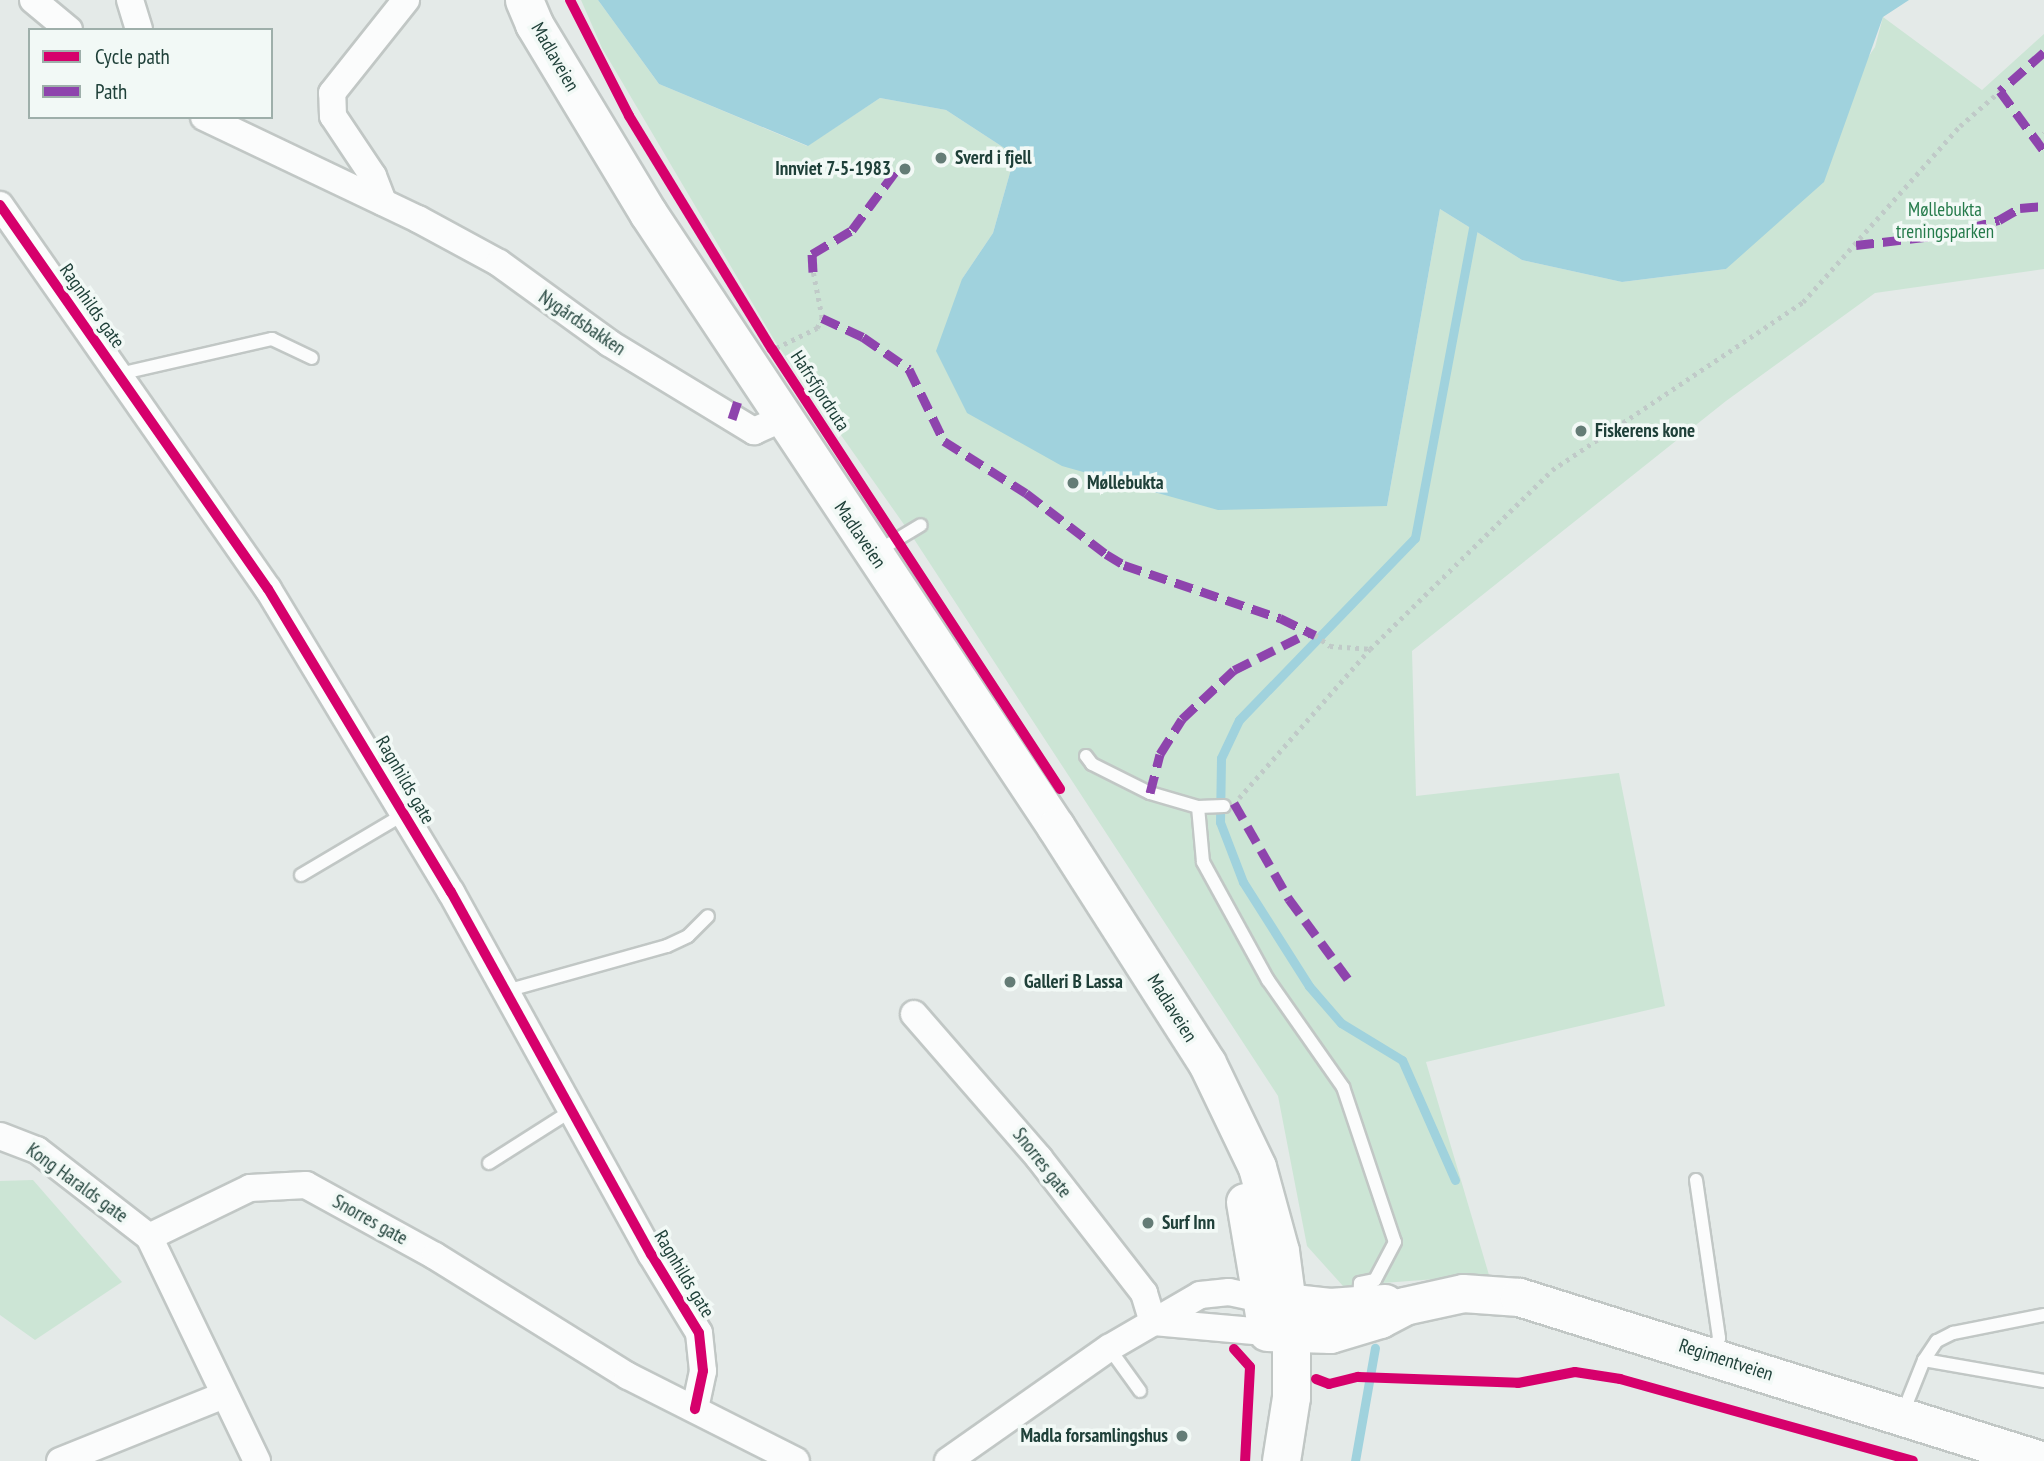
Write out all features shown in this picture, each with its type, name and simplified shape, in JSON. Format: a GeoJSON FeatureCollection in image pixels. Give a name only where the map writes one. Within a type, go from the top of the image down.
{"type":"FeatureCollection","features":[{"type":"Feature","properties":{"kind":"main road","name":"Madlaveien"},"geometry":{"type":"LineString","coordinates":[[524,0],[534,24],[648,213],[781,419],[1064,838],[1207,1063],[1257,1167],[1280,1251],[1277,1317],[1262,1461]]}},
{"type":"Feature","properties":{"kind":"main road","name":"Regimentveien"},"geometry":{"type":"LineString","coordinates":[[1277,1317],[1330,1334],[1377,1302],[1404,1306],[1463,1293],[1519,1297],[1712,1354],[1900,1418],[2044,1461]]}},
{"type":"Feature","properties":{"kind":"main road","name":"Madlaveien"},"geometry":{"type":"LineString","coordinates":[[1277,1317],[1290,1397],[1281,1461]]}},
{"type":"Feature","properties":{"kind":"street"},"geometry":{"type":"LineString","coordinates":[[33,0],[67,28]]}},
{"type":"Feature","properties":{"kind":"street"},"geometry":{"type":"LineString","coordinates":[[130,0],[138,28]]}},
{"type":"Feature","properties":{"kind":"street"},"geometry":{"type":"LineString","coordinates":[[383,202],[373,176],[332,116],[332,93],[406,0]]}},
{"type":"Feature","properties":{"kind":"street","name":"Nygårdsbakken"},"geometry":{"type":"LineString","coordinates":[[208,119],[383,202],[499,263],[609,343],[754,431],[781,419]]}},
{"type":"Feature","properties":{"kind":"street","name":"Ragnhilds gate"},"geometry":{"type":"LineString","coordinates":[[0,205],[268,589],[404,814],[575,1109],[651,1254],[699,1333],[703,1371],[695,1409]]}},
{"type":"Feature","properties":{"kind":"street","name":"Snorres gate"},"geometry":{"type":"LineString","coordinates":[[914,1014],[1039,1158],[1144,1293],[1153,1322]]}},
{"type":"Feature","properties":{"kind":"street","name":"Kong Haralds gate"},"geometry":{"type":"LineString","coordinates":[[0,1136],[37,1150],[149,1237]]}},
{"type":"Feature","properties":{"kind":"street","name":"Snorres gate"},"geometry":{"type":"LineString","coordinates":[[149,1237],[250,1188],[306,1185],[424,1249],[628,1376],[796,1461]]}},
{"type":"Feature","properties":{"kind":"street"},"geometry":{"type":"LineString","coordinates":[[149,1237],[188,1312],[222,1396],[257,1461]]}},
{"type":"Feature","properties":{"kind":"street"},"geometry":{"type":"LineString","coordinates":[[948,1461],[1110,1348],[1200,1295],[1229,1292],[1277,1317]]}},
{"type":"Feature","properties":{"kind":"street"},"geometry":{"type":"LineString","coordinates":[[60,1461],[222,1396]]}},
{"type":"Feature","properties":{"kind":"lane","name":"Ragnhilds gate"},"geometry":{"type":"LineString","coordinates":[[118,374],[272,339],[312,358]]}},
{"type":"Feature","properties":{"kind":"lane"},"geometry":{"type":"LineString","coordinates":[[873,554],[921,525]]}},
{"type":"Feature","properties":{"kind":"lane"},"geometry":{"type":"LineString","coordinates":[[1086,756],[1092,764],[1150,793],[1203,806],[1224,806]]}},
{"type":"Feature","properties":{"kind":"lane"},"geometry":{"type":"LineString","coordinates":[[1203,806],[1203,862],[1268,980],[1343,1087],[1395,1242],[1375,1280],[1360,1283],[1360,1316]]}},
{"type":"Feature","properties":{"kind":"lane","name":"Ragnhilds gate"},"geometry":{"type":"LineString","coordinates":[[302,876],[404,814]]}},
{"type":"Feature","properties":{"kind":"lane"},"geometry":{"type":"LineString","coordinates":[[506,991],[667,946],[688,936],[709,916]]}},
{"type":"Feature","properties":{"kind":"lane"},"geometry":{"type":"LineString","coordinates":[[489,1163],[575,1109]]}},
{"type":"Feature","properties":{"kind":"lane"},"geometry":{"type":"LineString","coordinates":[[1696,1180],[1718,1338],[1712,1354]]}},
{"type":"Feature","properties":{"kind":"lane"},"geometry":{"type":"LineString","coordinates":[[1900,1418],[1924,1360],[1937,1341],[1953,1333],[2044,1315]]}},
{"type":"Feature","properties":{"kind":"lane"},"geometry":{"type":"LineString","coordinates":[[1110,1348],[1140,1391]]}},
{"type":"Feature","properties":{"kind":"lane"},"geometry":{"type":"LineString","coordinates":[[1924,1360],[2044,1381]]}},
{"type":"Feature","properties":{"kind":"path"},"geometry":{"type":"LineString","coordinates":[[1224,806],[1242,796],[1370,649],[1552,470],[1803,302],[1960,126],[2000,91]]}},
{"type":"Feature","properties":{"kind":"path"},"geometry":{"type":"LineString","coordinates":[[2037,139],[2044,133]]}},
{"type":"Feature","properties":{"kind":"path"},"geometry":{"type":"LineString","coordinates":[[775,354],[817,328],[822,318],[813,272]]}},
{"type":"Feature","properties":{"kind":"path"},"geometry":{"type":"LineString","coordinates":[[1315,635],[1330,646],[1370,649]]}},
{"type":"Feature","properties":{"kind":"green space","name":"Møllebukta"},"geometry":{"type":"Polygon","coordinates":[[[581,0],[598,0],[659,84],[807,146],[880,98],[946,110],[1015,155],[993,233],[962,279],[1387,506],[1440,209],[1522,260],[1622,282],[1726,269],[1875,47],[1883,17],[1982,90],[2044,34],[2044,269],[1875,293],[1726,401],[1412,651],[1416,796],[1619,773],[1665,1006],[1426,1062],[1489,1275],[1343,1286],[1307,1246],[1278,1096],[910,533],[776,343],[602,48],[581,0]]]}},
{"type":"Feature","properties":{"kind":"green space"},"geometry":{"type":"Polygon","coordinates":[[[33,1180],[122,1282],[35,1340],[0,1315],[0,1181],[33,1180]]]}},
{"type":"Feature","properties":{"kind":"water"},"geometry":{"type":"Polygon","coordinates":[[[598,0],[1909,0],[1883,17],[1824,182],[1726,269],[1622,282],[1522,260],[1440,209],[1387,506],[1218,510],[1062,466],[967,413],[936,351],[962,279],[993,233],[1015,155],[946,110],[880,98],[808,146],[659,84],[598,0]]]}},
{"type":"Feature","properties":{"kind":"waterway"},"geometry":{"type":"LineString","coordinates":[[1455,1180],[1402,1060],[1341,1023],[1309,986],[1243,882],[1220,822],[1221,758],[1239,720],[1415,538],[1473,227]]}},
{"type":"Feature","properties":{"kind":"waterway"},"geometry":{"type":"LineString","coordinates":[[1355,1461],[1375,1348]]}},
{"type":"Feature","properties":{"kind":"marked path"},"geometry":{"type":"LineString","coordinates":[[2044,52],[2000,91],[2044,151]]}},
{"type":"Feature","properties":{"kind":"marked path"},"geometry":{"type":"LineString","coordinates":[[813,272],[812,254],[852,230],[898,168]]}},
{"type":"Feature","properties":{"kind":"marked path"},"geometry":{"type":"LineString","coordinates":[[1856,245],[1943,235],[1999,220],[2020,208],[2044,206]]}},
{"type":"Feature","properties":{"kind":"marked path"},"geometry":{"type":"LineString","coordinates":[[822,318],[863,337],[909,369],[944,441],[1026,493],[1106,554],[1124,565],[1280,618],[1315,635]]}},
{"type":"Feature","properties":{"kind":"marked path"},"geometry":{"type":"LineString","coordinates":[[732,419],[740,395]]}},
{"type":"Feature","properties":{"kind":"marked path"},"geometry":{"type":"LineString","coordinates":[[1150,793],[1160,754],[1182,719],[1234,670],[1310,632]]}},
{"type":"Feature","properties":{"kind":"marked path"},"geometry":{"type":"LineString","coordinates":[[1234,803],[1289,899],[1351,983]]}},
{"type":"Feature","properties":{"kind":"cycle path","name":"Hafrsfjordruta"},"geometry":{"type":"LineString","coordinates":[[570,0],[629,116],[772,349],[1060,789]]}},
{"type":"Feature","properties":{"kind":"cycle path"},"geometry":{"type":"LineString","coordinates":[[0,205],[268,589],[451,892],[651,1254],[699,1333],[703,1371],[695,1409]]}},
{"type":"Feature","properties":{"kind":"cycle path"},"geometry":{"type":"LineString","coordinates":[[1234,1349],[1250,1367],[1245,1461]]}},
{"type":"Feature","properties":{"kind":"cycle path"},"geometry":{"type":"LineString","coordinates":[[1316,1379],[1329,1384],[1358,1377],[1518,1383],[1575,1372],[1620,1379],[1913,1461]]}},
{"type":"Feature","properties":{"kind":"place","name":"Sverd i fjell"},"geometry":{"type":"Point","coordinates":[941,158]}},
{"type":"Feature","properties":{"kind":"place","name":"Innviet 7-5-1983"},"geometry":{"type":"Point","coordinates":[905,169]}},
{"type":"Feature","properties":{"kind":"place","name":"Fiskerens kone"},"geometry":{"type":"Point","coordinates":[1581,431]}},
{"type":"Feature","properties":{"kind":"place","name":"Møllebukta"},"geometry":{"type":"Point","coordinates":[1073,483]}},
{"type":"Feature","properties":{"kind":"place","name":"Galleri B Lassa"},"geometry":{"type":"Point","coordinates":[1010,982]}},
{"type":"Feature","properties":{"kind":"place","name":"Surf Inn"},"geometry":{"type":"Point","coordinates":[1148,1223]}},
{"type":"Feature","properties":{"kind":"place","name":"Madla forsamlingshus"},"geometry":{"type":"Point","coordinates":[1182,1436]}},
{"type":"Feature","properties":{"kind":"park label","name":"Møllebukta treningsparken"},"geometry":{"type":"Point","coordinates":[1945,221]}}]}
